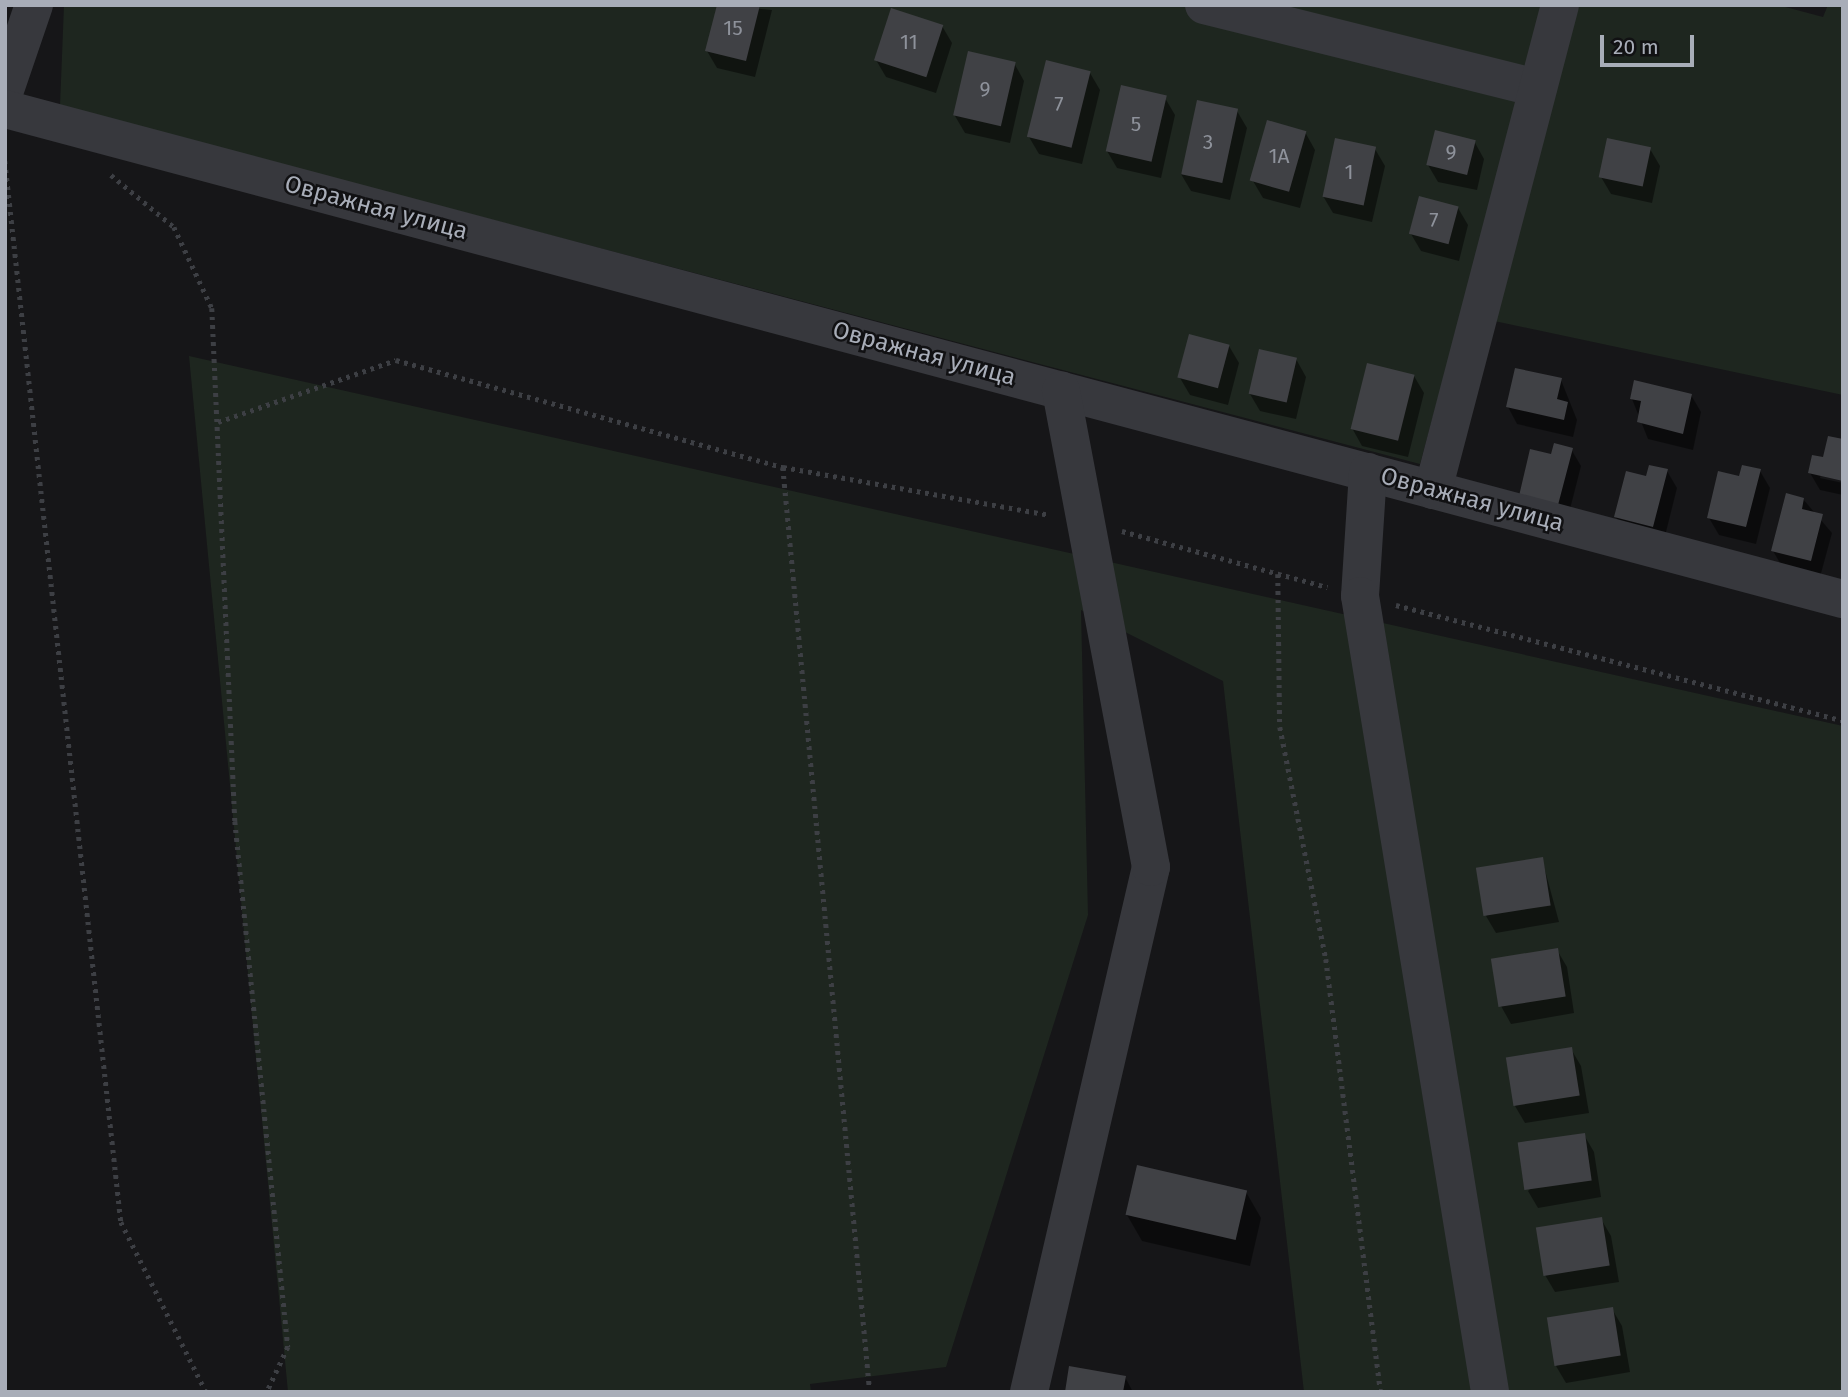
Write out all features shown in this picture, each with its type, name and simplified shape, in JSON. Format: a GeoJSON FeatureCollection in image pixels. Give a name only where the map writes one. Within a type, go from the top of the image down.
{"type":"FeatureCollection","features":[{"type":"Feature","properties":{"kind":"street"},"geometry":{"type":"LineString","coordinates":[[5,90],[34,5]]}},
{"type":"Feature","properties":{"kind":"street"},"geometry":{"type":"LineString","coordinates":[[1203,5],[1538,88]]}},
{"type":"Feature","properties":{"kind":"street"},"geometry":{"type":"LineString","coordinates":[[1433,490],[1560,5]]}},
{"type":"Feature","properties":{"kind":"street","name":"Овражная улица"},"geometry":{"type":"LineString","coordinates":[[5,109],[1843,599]]}},
{"type":"Feature","properties":{"kind":"street"},"geometry":{"type":"LineString","coordinates":[[1029,1392],[1151,867],[1061,390]]}},
{"type":"Feature","properties":{"kind":"street"},"geometry":{"type":"LineString","coordinates":[[1368,472],[1360,596],[1490,1392]]}},
{"type":"Feature","properties":{"kind":"path"},"geometry":{"type":"LineString","coordinates":[[5,161],[121,1223],[206,1392]]}},
{"type":"Feature","properties":{"kind":"path"},"geometry":{"type":"LineString","coordinates":[[103,169],[174,227],[212,308],[235,821],[288,1347],[267,1392]]}},
{"type":"Feature","properties":{"kind":"path"},"geometry":{"type":"LineString","coordinates":[[218,422],[396,360],[783,467],[1086,521],[1360,596],[1843,722]]}},
{"type":"Feature","properties":{"kind":"path"},"geometry":{"type":"LineString","coordinates":[[783,467],[870,1392]]}},
{"type":"Feature","properties":{"kind":"path"},"geometry":{"type":"LineString","coordinates":[[1279,574],[1280,727],[1326,959],[1381,1392]]}},
{"type":"Feature","properties":{"kind":"shaded area"},"geometry":{"type":"Polygon","coordinates":[[[64,5],[1778,5],[1823,17],[1828,5],[1843,5],[1843,395],[1461,314],[1420,464],[60,106],[64,5]]]}},
{"type":"Feature","properties":{"kind":"shaded area"},"geometry":{"type":"Polygon","coordinates":[[[189,356],[1843,726],[1843,1392],[1304,1392],[1223,681],[1081,610],[1088,915],[946,1367],[810,1384],[811,1392],[288,1392],[189,356]]]}},
{"type":"Feature","properties":{"kind":"building"},"geometry":{"type":"Polygon","coordinates":[[[717,5],[760,5],[746,61],[705,51],[717,5]]]}},
{"type":"Feature","properties":{"kind":"building"},"geometry":{"type":"Polygon","coordinates":[[[891,8],[943,25],[926,77],[874,60],[891,8]]]}},
{"type":"Feature","properties":{"kind":"building"},"geometry":{"type":"Polygon","coordinates":[[[968,51],[1016,62],[1001,126],[953,115],[968,51]]]}},
{"type":"Feature","properties":{"kind":"building"},"geometry":{"type":"Polygon","coordinates":[[[1046,60],[1091,71],[1072,148],[1027,137],[1046,60]]]}},
{"type":"Feature","properties":{"kind":"building"},"geometry":{"type":"Polygon","coordinates":[[[1121,85],[1167,96],[1151,162],[1106,151],[1121,85]]]}},
{"type":"Feature","properties":{"kind":"building"},"geometry":{"type":"Polygon","coordinates":[[[1197,100],[1238,109],[1222,183],[1181,174],[1197,100]]]}},
{"type":"Feature","properties":{"kind":"building"},"geometry":{"type":"Polygon","coordinates":[[[1267,120],[1306,131],[1289,192],[1250,181],[1267,120]]]}},
{"type":"Feature","properties":{"kind":"building"},"geometry":{"type":"Polygon","coordinates":[[[1435,130],[1476,140],[1467,175],[1426,165],[1435,130]]]}},
{"type":"Feature","properties":{"kind":"building"},"geometry":{"type":"Polygon","coordinates":[[[1335,138],[1376,147],[1364,205],[1323,197],[1335,138]]]}},
{"type":"Feature","properties":{"kind":"building"},"geometry":{"type":"Polygon","coordinates":[[[1607,138],[1651,147],[1643,186],[1599,177],[1607,138]]]}},
{"type":"Feature","properties":{"kind":"building"},"geometry":{"type":"Polygon","coordinates":[[[1419,196],[1459,207],[1449,244],[1409,234],[1419,196]]]}},
{"type":"Feature","properties":{"kind":"building"},"geometry":{"type":"Polygon","coordinates":[[[1189,334],[1230,345],[1218,388],[1177,377],[1189,334]]]}},
{"type":"Feature","properties":{"kind":"building"},"geometry":{"type":"Polygon","coordinates":[[[1259,349],[1297,358],[1287,403],[1249,394],[1259,349]]]}},
{"type":"Feature","properties":{"kind":"building"},"geometry":{"type":"Polygon","coordinates":[[[1367,363],[1415,375],[1398,441],[1351,429],[1367,363]]]}},
{"type":"Feature","properties":{"kind":"building"},"geometry":{"type":"Polygon","coordinates":[[[1515,368],[1562,378],[1557,399],[1568,402],[1564,420],[1506,407],[1515,368]]]}},
{"type":"Feature","properties":{"kind":"building"},"geometry":{"type":"Polygon","coordinates":[[[1634,380],[1692,394],[1683,434],[1637,422],[1641,401],[1630,399],[1634,380]]]}},
{"type":"Feature","properties":{"kind":"building"},"geometry":{"type":"Polygon","coordinates":[[[1828,436],[1843,439],[1843,481],[1808,473],[1812,455],[1823,457],[1828,436]]]}},
{"type":"Feature","properties":{"kind":"building"},"geometry":{"type":"Polygon","coordinates":[[[1554,443],[1573,448],[1558,505],[1519,496],[1530,449],[1551,454],[1554,443]]]}},
{"type":"Feature","properties":{"kind":"building"},"geometry":{"type":"Polygon","coordinates":[[[1649,465],[1668,469],[1653,527],[1614,517],[1626,471],[1646,476],[1649,465]]]}},
{"type":"Feature","properties":{"kind":"building"},"geometry":{"type":"Polygon","coordinates":[[[1742,465],[1761,469],[1746,527],[1707,518],[1718,471],[1739,476],[1742,465]]]}},
{"type":"Feature","properties":{"kind":"building"},"geometry":{"type":"Polygon","coordinates":[[[1786,493],[1804,498],[1802,509],[1823,514],[1811,561],[1771,551],[1786,493]]]}},
{"type":"Feature","properties":{"kind":"building"},"geometry":{"type":"Polygon","coordinates":[[[1543,857],[1551,905],[1484,916],[1476,868],[1543,857]]]}},
{"type":"Feature","properties":{"kind":"building"},"geometry":{"type":"Polygon","coordinates":[[[1558,948],[1566,996],[1499,1007],[1491,959],[1558,948]]]}},
{"type":"Feature","properties":{"kind":"building"},"geometry":{"type":"Polygon","coordinates":[[[1572,1047],[1580,1095],[1513,1106],[1506,1057],[1572,1047]]]}},
{"type":"Feature","properties":{"kind":"building"},"geometry":{"type":"Polygon","coordinates":[[[1585,1133],[1592,1181],[1524,1190],[1518,1142],[1585,1133]]]}},
{"type":"Feature","properties":{"kind":"building"},"geometry":{"type":"Polygon","coordinates":[[[1137,1165],[1247,1190],[1236,1240],[1126,1215],[1137,1165]]]}},
{"type":"Feature","properties":{"kind":"building"},"geometry":{"type":"Polygon","coordinates":[[[1602,1217],[1610,1265],[1543,1276],[1536,1227],[1602,1217]]]}},
{"type":"Feature","properties":{"kind":"building"},"geometry":{"type":"Polygon","coordinates":[[[1613,1307],[1621,1355],[1554,1366],[1547,1317],[1613,1307]]]}},
{"type":"Feature","properties":{"kind":"building"},"geometry":{"type":"Polygon","coordinates":[[[1069,1366],[1126,1376],[1123,1392],[1065,1392],[1069,1366]]]}}]}
